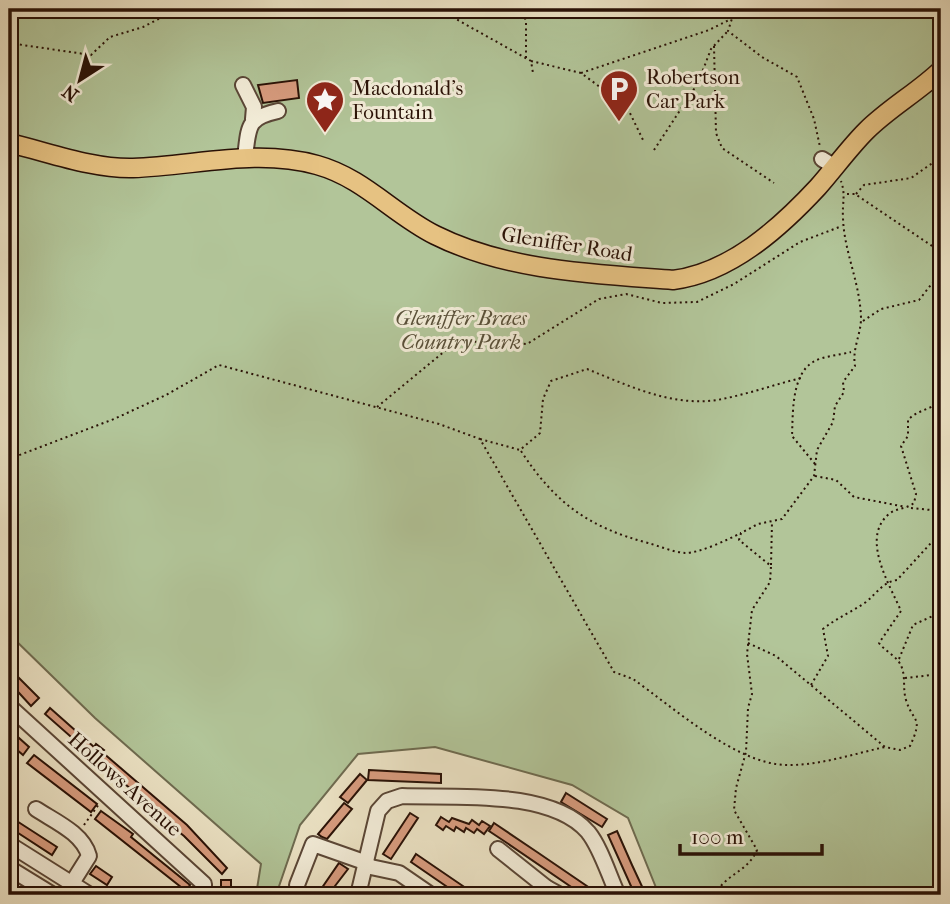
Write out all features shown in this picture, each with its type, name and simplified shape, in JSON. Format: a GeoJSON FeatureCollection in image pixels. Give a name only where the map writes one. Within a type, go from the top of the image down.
{"type":"FeatureCollection","features":[{"type":"Feature","properties":{"kind":"main road","name":"Gleniffer Road"},"geometry":{"type":"LineString","coordinates":[[9,143],[109,167],[157,166],[244,157],[290,159],[342,174],[362,184],[434,234],[496,257],[533,265],[673,280],[707,273],[738,255],[797,208],[829,163],[941,70]]}},
{"type":"Feature","properties":{"kind":"street"},"geometry":{"type":"LineString","coordinates":[[243,85],[254,107],[244,157]]}},
{"type":"Feature","properties":{"kind":"street"},"geometry":{"type":"LineString","coordinates":[[253,119],[278,111]]}},
{"type":"Feature","properties":{"kind":"street","name":"Hollows Avenue"},"geometry":{"type":"LineString","coordinates":[[9,706],[204,884],[204,895]]}},
{"type":"Feature","properties":{"kind":"street"},"geometry":{"type":"LineString","coordinates":[[358,895],[378,811],[387,801],[402,796],[511,800],[557,810],[588,833],[618,895]]}},
{"type":"Feature","properties":{"kind":"street"},"geometry":{"type":"LineString","coordinates":[[36,809],[76,836],[89,856],[72,883]]}},
{"type":"Feature","properties":{"kind":"street"},"geometry":{"type":"LineString","coordinates":[[9,844],[90,895]]}},
{"type":"Feature","properties":{"kind":"street"},"geometry":{"type":"LineString","coordinates":[[297,885],[313,844],[367,865],[400,873],[431,895]]}},
{"type":"Feature","properties":{"kind":"street"},"geometry":{"type":"LineString","coordinates":[[498,849],[549,893]]}},
{"type":"Feature","properties":{"kind":"street"},"geometry":{"type":"LineString","coordinates":[[9,868],[53,895]]}},
{"type":"Feature","properties":{"kind":"street"},"geometry":{"type":"LineString","coordinates":[[9,887],[22,895]]}},
{"type":"Feature","properties":{"kind":"path"},"geometry":{"type":"LineString","coordinates":[[9,43],[92,55],[110,37],[143,27],[178,9]]}},
{"type":"Feature","properties":{"kind":"path"},"geometry":{"type":"LineString","coordinates":[[438,9],[531,61],[581,73],[627,107],[644,142]]}},
{"type":"Feature","properties":{"kind":"path"},"geometry":{"type":"LineString","coordinates":[[518,9],[526,20],[526,58]]}},
{"type":"Feature","properties":{"kind":"path"},"geometry":{"type":"LineString","coordinates":[[708,9],[725,14],[734,9]]}},
{"type":"Feature","properties":{"kind":"path"},"geometry":{"type":"LineString","coordinates":[[654,150],[698,83],[714,46],[728,32],[734,9]]}},
{"type":"Feature","properties":{"kind":"path"},"geometry":{"type":"LineString","coordinates":[[581,73],[709,30],[732,18]]}},
{"type":"Feature","properties":{"kind":"path"},"geometry":{"type":"LineString","coordinates":[[9,459],[114,419],[166,395],[219,365],[439,424],[520,450],[542,483],[566,504],[596,525],[619,536],[686,553],[782,520],[814,476],[817,450],[833,422],[835,406],[844,391],[844,382],[855,366],[853,351],[861,323],[859,287],[844,226],[845,194],[829,163],[797,77],[762,57],[728,32]]}},
{"type":"Feature","properties":{"kind":"path"},"geometry":{"type":"LineString","coordinates":[[714,46],[716,134],[722,148],[774,183]]}},
{"type":"Feature","properties":{"kind":"path"},"geometry":{"type":"LineString","coordinates":[[531,61],[533,73]]}},
{"type":"Feature","properties":{"kind":"path"},"geometry":{"type":"LineString","coordinates":[[855,194],[864,184],[911,178],[941,157]]}},
{"type":"Feature","properties":{"kind":"path"},"geometry":{"type":"LineString","coordinates":[[845,194],[855,194],[941,252]]}},
{"type":"Feature","properties":{"kind":"path"},"geometry":{"type":"LineString","coordinates":[[376,408],[457,341],[527,344],[599,299],[625,294],[662,303],[697,302],[734,284],[800,242],[844,226]]}},
{"type":"Feature","properties":{"kind":"path"},"geometry":{"type":"LineString","coordinates":[[861,323],[881,309],[919,300],[941,272]]}},
{"type":"Feature","properties":{"kind":"path"},"geometry":{"type":"LineString","coordinates":[[815,465],[792,436],[795,397],[801,378],[812,362],[853,351]]}},
{"type":"Feature","properties":{"kind":"path"},"geometry":{"type":"LineString","coordinates":[[520,450],[540,433],[543,399],[551,381],[587,369],[648,393],[684,400],[715,400],[801,378]]}},
{"type":"Feature","properties":{"kind":"path"},"geometry":{"type":"LineString","coordinates":[[480,439],[614,672],[633,679],[746,755],[785,765],[822,761],[885,747],[900,750],[910,746],[917,730],[915,713],[906,700],[905,678],[899,661],[879,643],[901,611],[877,548],[881,524],[891,512],[909,508],[914,503],[916,494],[901,446],[908,436],[908,420],[915,413],[929,411],[941,401]]}},
{"type":"Feature","properties":{"kind":"path"},"geometry":{"type":"LineString","coordinates":[[814,476],[836,480],[854,497],[887,501],[909,508],[941,511]]}},
{"type":"Feature","properties":{"kind":"path"},"geometry":{"type":"LineString","coordinates":[[715,895],[724,880],[747,867],[757,850],[734,810],[736,788],[746,755],[752,694],[748,643],[752,610],[770,582],[772,522]]}},
{"type":"Feature","properties":{"kind":"path"},"geometry":{"type":"LineString","coordinates":[[811,685],[828,656],[823,629],[841,614],[864,604],[888,581],[897,580],[941,532]]}},
{"type":"Feature","properties":{"kind":"path"},"geometry":{"type":"LineString","coordinates":[[741,533],[739,540],[771,566]]}},
{"type":"Feature","properties":{"kind":"path"},"geometry":{"type":"LineString","coordinates":[[899,661],[913,625],[934,615],[941,599]]}},
{"type":"Feature","properties":{"kind":"path"},"geometry":{"type":"LineString","coordinates":[[748,643],[776,656],[885,747]]}},
{"type":"Feature","properties":{"kind":"path"},"geometry":{"type":"LineString","coordinates":[[905,678],[941,674]]}},
{"type":"Feature","properties":{"kind":"path"},"geometry":{"type":"LineString","coordinates":[[76,836],[105,795]]}},
{"type":"Feature","properties":{"kind":"green space","name":"Gleniffer Braes Country Park"},"geometry":{"type":"Polygon","coordinates":[[[9,9],[941,9],[941,887],[936,895],[659,895],[628,818],[572,785],[435,747],[358,754],[300,825],[276,895],[256,895],[261,864],[95,718],[9,634],[9,9]]]}},
{"type":"Feature","properties":{"kind":"building"},"geometry":{"type":"Polygon","coordinates":[[[297,80],[299,98],[263,103],[258,85],[297,80]]]}},
{"type":"Feature","properties":{"kind":"building"},"geometry":{"type":"Polygon","coordinates":[[[16,675],[39,698],[31,706],[9,682],[16,675]]]}},
{"type":"Feature","properties":{"kind":"building"},"geometry":{"type":"Polygon","coordinates":[[[50,708],[94,747],[96,744],[104,750],[102,752],[187,825],[227,868],[222,874],[184,836],[149,808],[151,805],[76,745],[78,743],[45,714],[50,708]]]}},
{"type":"Feature","properties":{"kind":"building"},"geometry":{"type":"Polygon","coordinates":[[[9,729],[29,747],[23,755],[9,743],[9,729]]]}},
{"type":"Feature","properties":{"kind":"building"},"geometry":{"type":"Polygon","coordinates":[[[34,755],[97,804],[91,812],[27,763],[34,755]]]}},
{"type":"Feature","properties":{"kind":"building"},"geometry":{"type":"Polygon","coordinates":[[[369,770],[441,774],[441,783],[368,780],[369,770]]]}},
{"type":"Feature","properties":{"kind":"building"},"geometry":{"type":"Polygon","coordinates":[[[360,774],[367,780],[348,803],[340,797],[360,774]]]}},
{"type":"Feature","properties":{"kind":"building"},"geometry":{"type":"Polygon","coordinates":[[[566,793],[607,819],[602,827],[561,802],[566,793]]]}},
{"type":"Feature","properties":{"kind":"building"},"geometry":{"type":"Polygon","coordinates":[[[344,803],[352,809],[327,839],[322,837],[318,834],[344,803]]]}},
{"type":"Feature","properties":{"kind":"building"},"geometry":{"type":"Polygon","coordinates":[[[101,811],[133,834],[131,837],[190,885],[186,891],[95,819],[101,811]]]}},
{"type":"Feature","properties":{"kind":"building"},"geometry":{"type":"Polygon","coordinates":[[[410,813],[418,818],[391,859],[383,854],[410,813]]]}},
{"type":"Feature","properties":{"kind":"building"},"geometry":{"type":"Polygon","coordinates":[[[9,816],[57,847],[52,855],[9,827],[9,816]]]}},
{"type":"Feature","properties":{"kind":"building"},"geometry":{"type":"Polygon","coordinates":[[[441,817],[449,822],[452,818],[469,824],[472,820],[479,825],[482,821],[490,826],[484,834],[477,829],[474,833],[466,828],[464,832],[456,827],[454,831],[446,826],[443,830],[436,825],[441,817]]]}},
{"type":"Feature","properties":{"kind":"building"},"geometry":{"type":"Polygon","coordinates":[[[494,823],[600,895],[583,895],[489,831],[494,823]]]}},
{"type":"Feature","properties":{"kind":"building"},"geometry":{"type":"Polygon","coordinates":[[[617,831],[646,895],[635,895],[608,835],[617,831]]]}},
{"type":"Feature","properties":{"kind":"building"},"geometry":{"type":"Polygon","coordinates":[[[416,854],[476,895],[459,895],[411,862],[416,854]]]}},
{"type":"Feature","properties":{"kind":"building"},"geometry":{"type":"Polygon","coordinates":[[[339,863],[348,869],[329,895],[317,895],[339,863]]]}},
{"type":"Feature","properties":{"kind":"building"},"geometry":{"type":"Polygon","coordinates":[[[96,866],[112,877],[107,885],[90,874],[96,866]]]}},
{"type":"Feature","properties":{"kind":"building"},"geometry":{"type":"Polygon","coordinates":[[[221,880],[231,880],[231,895],[221,895],[221,880]]]}},
{"type":"Feature","properties":{"kind":"place","name":"Robertson Car Park"},"geometry":{"type":"Point","coordinates":[619,123]}},
{"type":"Feature","properties":{"kind":"place","name":"Macdonald's Fountain"},"geometry":{"type":"Point","coordinates":[325,134]}}]}
